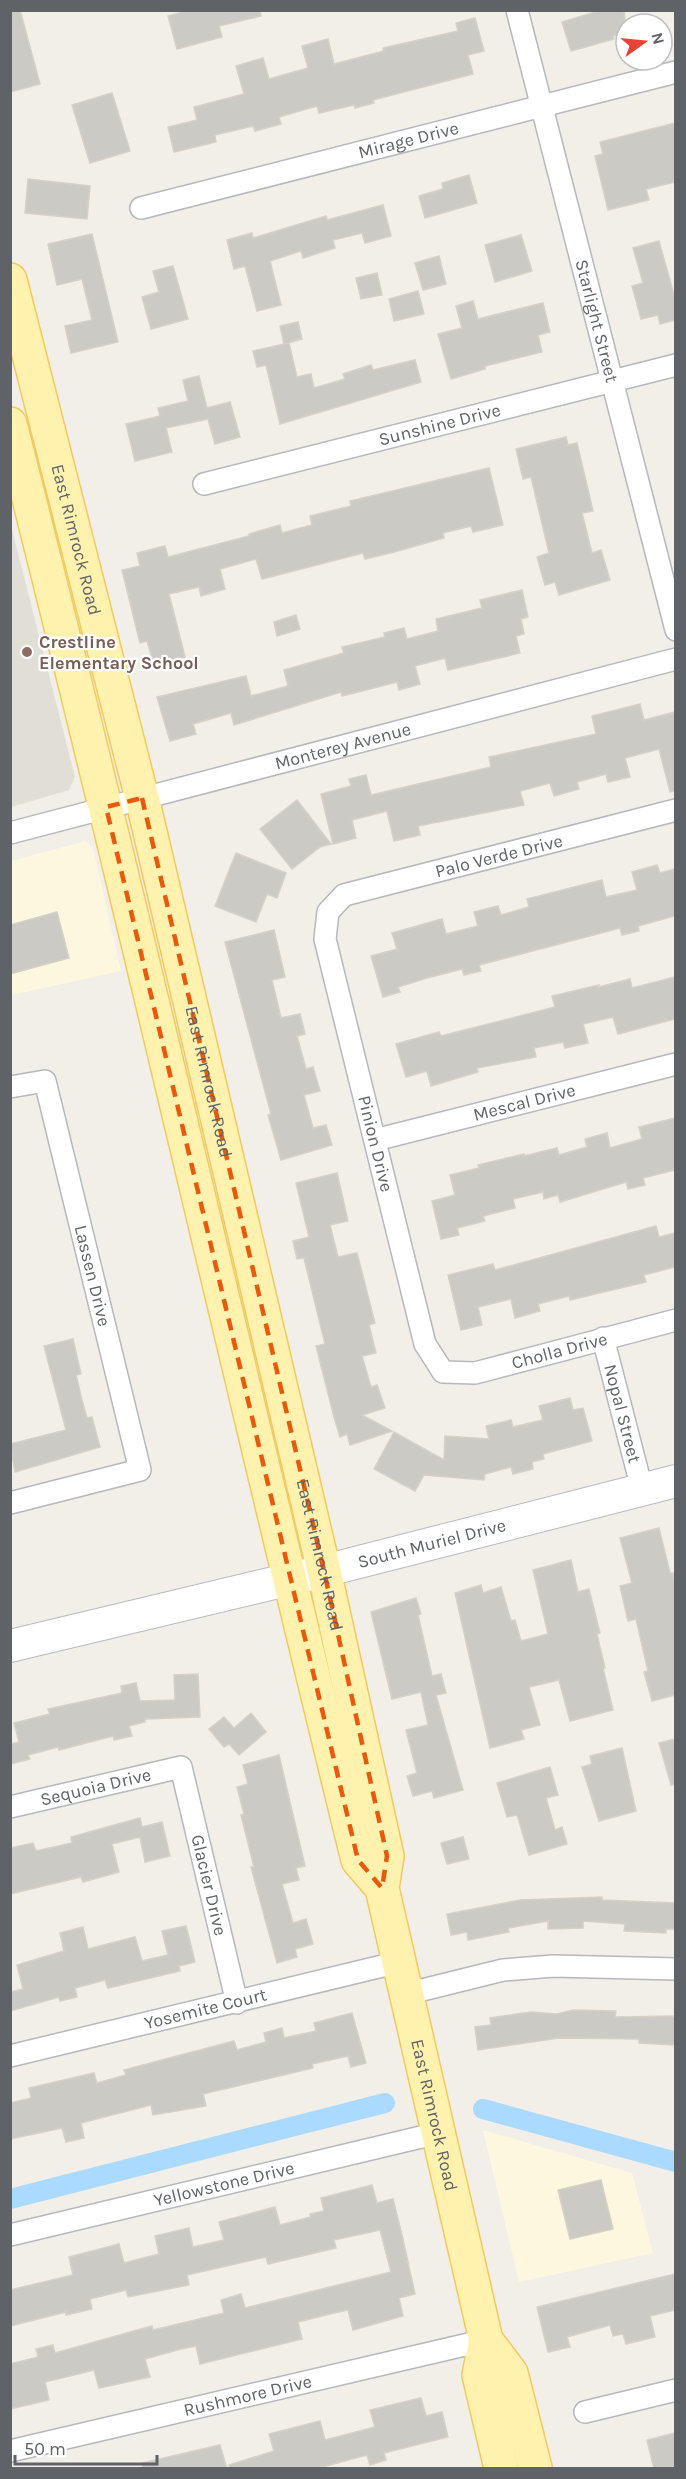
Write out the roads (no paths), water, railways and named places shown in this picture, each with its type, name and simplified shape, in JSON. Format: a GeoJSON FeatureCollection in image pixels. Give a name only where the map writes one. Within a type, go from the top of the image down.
{"type":"FeatureCollection","features":[{"type":"Feature","properties":{"kind":"main road","name":"East Rimrock Road"},"geometry":{"type":"LineString","coordinates":[[10,280],[142,798],[324,1571],[387,1856],[382,1888],[486,2340],[511,2373],[535,2469]]}},
{"type":"Feature","properties":{"kind":"main road","name":"East Rimrock Road"},"geometry":{"type":"LineString","coordinates":[[10,424],[106,807],[289,1580],[358,1860],[382,1888]]}},
{"type":"Feature","properties":{"kind":"main road","name":"South Muriel Drive"},"geometry":{"type":"LineString","coordinates":[[10,1646],[289,1580],[675,1481]]}},
{"type":"Feature","properties":{"kind":"main road","name":"East Rimrock Road"},"geometry":{"type":"LineString","coordinates":[[486,2340],[479,2375],[501,2469]]}},
{"type":"Feature","properties":{"kind":"street","name":"Starlight Street"},"geometry":{"type":"LineString","coordinates":[[517,10],[675,630]]}},
{"type":"Feature","properties":{"kind":"street","name":"Mirage Drive"},"geometry":{"type":"LineString","coordinates":[[141,208],[675,72]]}},
{"type":"Feature","properties":{"kind":"street","name":"Sunshine Drive"},"geometry":{"type":"LineString","coordinates":[[204,484],[675,364]]}},
{"type":"Feature","properties":{"kind":"street","name":"Monterey Avenue"},"geometry":{"type":"LineString","coordinates":[[10,833],[675,659]]}},
{"type":"Feature","properties":{"kind":"street","name":"Palo Verde Drive"},"geometry":{"type":"LineString","coordinates":[[328,912],[344,896],[675,810]]}},
{"type":"Feature","properties":{"kind":"street","name":"Pinion Drive"},"geometry":{"type":"LineString","coordinates":[[328,912],[325,939],[425,1344],[443,1372]]}},
{"type":"Feature","properties":{"kind":"street","name":"Mescal Drive"},"geometry":{"type":"LineString","coordinates":[[375,1140],[675,1064]]}},
{"type":"Feature","properties":{"kind":"street","name":"Lassen Drive"},"geometry":{"type":"LineString","coordinates":[[10,1087],[45,1081],[140,1470],[10,1503]]}},
{"type":"Feature","properties":{"kind":"street","name":"Cholla Drive"},"geometry":{"type":"LineString","coordinates":[[443,1372],[475,1373],[675,1320]]}},
{"type":"Feature","properties":{"kind":"street","name":"Nopal Street"},"geometry":{"type":"LineString","coordinates":[[603,1338],[642,1489]]}},
{"type":"Feature","properties":{"kind":"street","name":"Sequoia Drive"},"geometry":{"type":"LineString","coordinates":[[10,1807],[181,1767]]}},
{"type":"Feature","properties":{"kind":"street","name":"Glacier Drive"},"geometry":{"type":"LineString","coordinates":[[181,1767],[237,2003]]}},
{"type":"Feature","properties":{"kind":"street","name":"Yosemite Court"},"geometry":{"type":"LineString","coordinates":[[10,2056],[237,2003],[399,1962]]}},
{"type":"Feature","properties":{"kind":"street"},"geometry":{"type":"LineString","coordinates":[[406,1994],[503,1970],[553,1966],[675,1969]]}},
{"type":"Feature","properties":{"kind":"street","name":"Yellowstone Drive"},"geometry":{"type":"LineString","coordinates":[[10,2235],[438,2133]]}},
{"type":"Feature","properties":{"kind":"street","name":"Rushmore Drive"},"geometry":{"type":"LineString","coordinates":[[10,2451],[486,2340]]}},
{"type":"Feature","properties":{"kind":"street"},"geometry":{"type":"LineString","coordinates":[[585,2412],[675,2390]]}},
{"type":"Feature","properties":{"kind":"waterway"},"geometry":{"type":"LineString","coordinates":[[10,2199],[385,2103]]}},
{"type":"Feature","properties":{"kind":"waterway"},"geometry":{"type":"LineString","coordinates":[[483,2109],[676,2162]]}},
{"type":"Feature","properties":{"kind":"place","name":"Crestline Elementary School"},"geometry":{"type":"Point","coordinates":[27,652]}}]}
